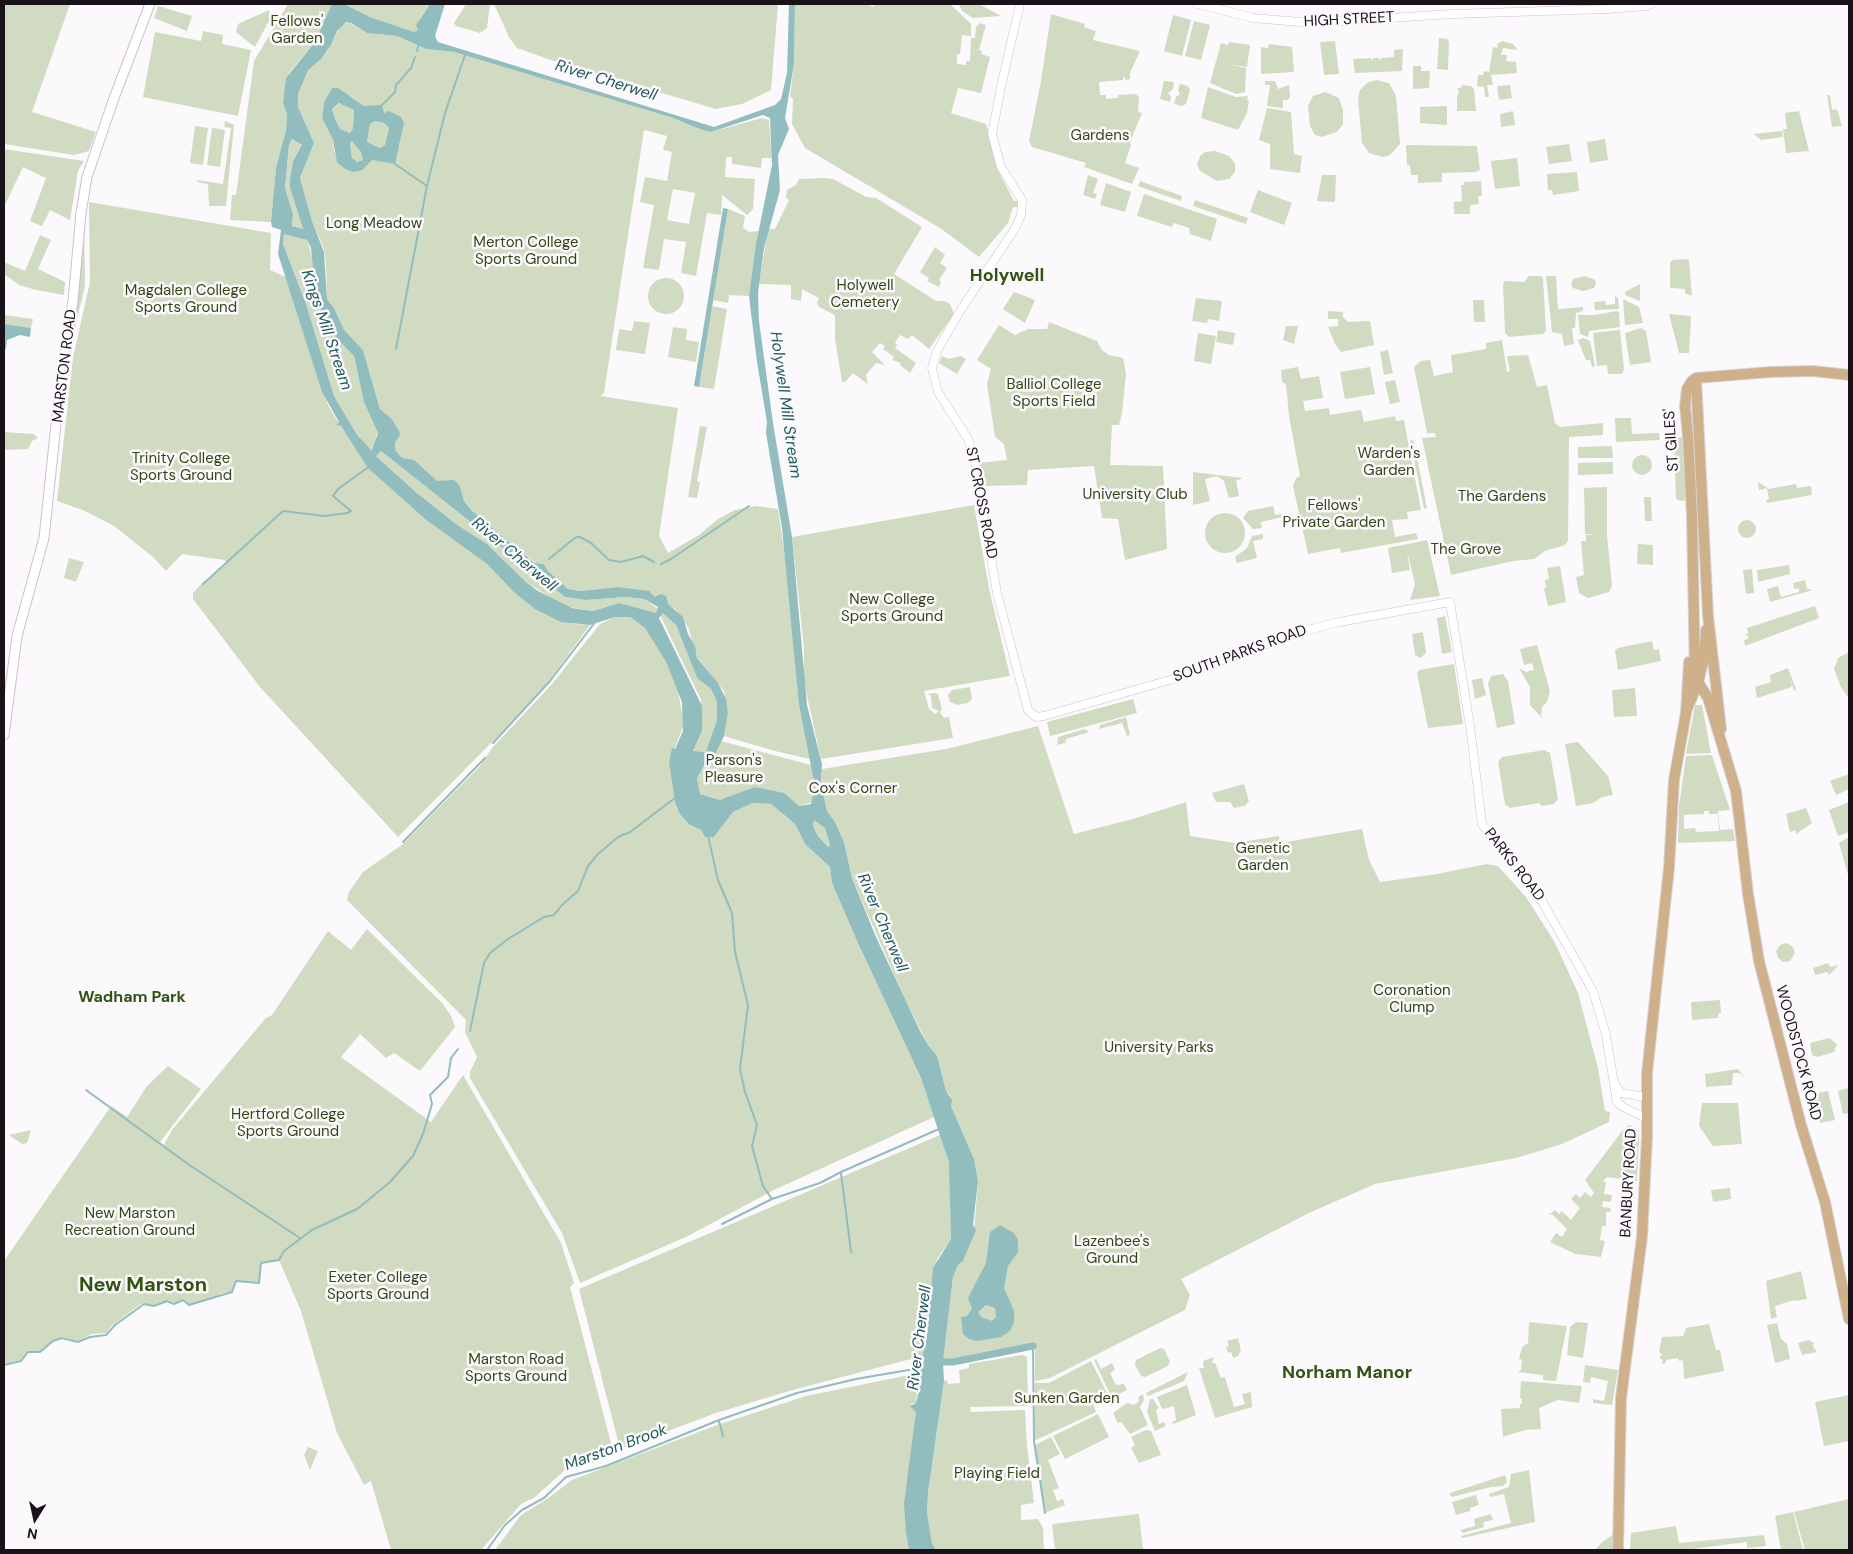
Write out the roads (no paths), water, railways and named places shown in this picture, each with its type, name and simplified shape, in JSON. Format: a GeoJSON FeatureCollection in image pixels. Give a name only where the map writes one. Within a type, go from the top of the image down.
{"type":"FeatureCollection","features":[{"type":"Feature","properties":{"kind":"main road","name":"MARSTON ROAD"},"geometry":{"type":"LineString","coordinates":[[4,734],[17,636],[44,538],[61,377],[73,301],[83,199],[87,177],[114,98],[150,4]]}},
{"type":"Feature","properties":{"kind":"main road"},"geometry":{"type":"LineString","coordinates":[[1696,378],[1771,372],[1813,371],[1849,375]]}},
{"type":"Feature","properties":{"kind":"main road","name":"ST GILES'"},"geometry":{"type":"LineString","coordinates":[[1696,378],[1708,616],[1722,741]]}},
{"type":"Feature","properties":{"kind":"main road","name":"ST GILES'"},"geometry":{"type":"LineString","coordinates":[[1696,378],[1686,389],[1684,406],[1688,437],[1692,516],[1695,678],[1704,690],[1710,705],[1736,791]]}},
{"type":"Feature","properties":{"kind":"main road","name":"ST GILES'"},"geometry":{"type":"LineString","coordinates":[[1686,713],[1693,699],[1704,658],[1708,616]]}},
{"type":"Feature","properties":{"kind":"main road","name":"ST GILES'"},"geometry":{"type":"LineString","coordinates":[[1670,816],[1675,770],[1686,713],[1690,660],[1694,652]]}},
{"type":"Feature","properties":{"kind":"main road"},"geometry":{"type":"LineString","coordinates":[[1693,699],[1704,697],[1710,705]]}},
{"type":"Feature","properties":{"kind":"main road","name":"WOODSTOCK ROAD"},"geometry":{"type":"LineString","coordinates":[[1736,791],[1748,894],[1760,961],[1801,1126],[1826,1206],[1849,1319]]}},
{"type":"Feature","properties":{"kind":"main road","name":"BANBURY ROAD"},"geometry":{"type":"LineString","coordinates":[[1618,1550],[1621,1398],[1642,1237],[1649,1045],[1669,868],[1670,816]]}},
{"type":"Feature","properties":{"kind":"street","name":"ST CROSS ROAD"},"geometry":{"type":"LineString","coordinates":[[1020,4],[992,134],[1001,167],[1022,200],[1021,215],[1016,227],[960,311],[937,351],[932,368],[938,392],[968,439],[975,462],[998,595],[1028,710],[1034,716]]}},
{"type":"Feature","properties":{"kind":"street","name":"HIGH STREET"},"geometry":{"type":"LineString","coordinates":[[1198,4],[1253,18],[1312,23],[1452,14],[1606,9],[1647,6],[1651,4]]}},
{"type":"Feature","properties":{"kind":"street","name":"SOUTH PARKS ROAD"},"geometry":{"type":"LineString","coordinates":[[1034,716],[1044,716],[1173,679],[1311,629],[1450,602]]}},
{"type":"Feature","properties":{"kind":"street","name":"PARKS ROAD"},"geometry":{"type":"LineString","coordinates":[[1450,602],[1470,726],[1482,824],[1542,901],[1593,991],[1606,1035],[1617,1102],[1646,1118]]}},
{"type":"Feature","properties":{"kind":"street"},"geometry":{"type":"LineString","coordinates":[[1615,1084],[1621,1094],[1646,1097]]}},
{"type":"Feature","properties":{"kind":"water","name":"River Cherwell"},"geometry":{"type":"Polygon","coordinates":[[[332,4],[344,4],[370,17],[414,32],[418,30],[416,25],[430,4],[445,4],[435,36],[438,42],[714,127],[775,105],[781,99],[787,73],[789,4],[795,4],[794,64],[785,118],[789,129],[778,155],[780,190],[764,248],[758,293],[759,321],[773,423],[792,537],[807,705],[822,764],[821,785],[830,783],[831,786],[822,789],[827,811],[835,822],[844,842],[852,878],[876,937],[920,1031],[937,1056],[946,1091],[952,1100],[951,1106],[974,1159],[978,1181],[973,1225],[976,1230],[963,1261],[958,1265],[953,1277],[943,1362],[944,1381],[928,1493],[927,1513],[932,1543],[936,1550],[909,1550],[904,1503],[916,1412],[910,1406],[916,1403],[919,1391],[919,1366],[927,1335],[933,1268],[951,1239],[949,1163],[921,1078],[857,941],[832,883],[830,867],[805,844],[795,824],[771,804],[752,803],[733,812],[714,837],[705,837],[701,830],[690,825],[680,814],[675,802],[669,763],[672,748],[675,749],[683,731],[682,702],[666,662],[645,628],[630,617],[615,617],[590,625],[561,622],[535,609],[514,592],[487,564],[425,519],[368,468],[341,426],[336,425],[339,422],[322,392],[278,254],[281,230],[272,227],[271,222],[276,168],[286,130],[287,115],[283,103],[286,78],[315,42],[332,4]],[[346,22],[337,31],[331,45],[321,59],[308,70],[298,94],[298,107],[314,143],[300,178],[312,221],[324,252],[327,299],[334,308],[344,330],[363,350],[380,409],[391,418],[399,431],[400,435],[395,442],[395,450],[402,458],[414,460],[437,481],[454,480],[460,486],[464,501],[472,511],[535,563],[544,564],[547,570],[568,589],[581,591],[618,587],[649,591],[655,597],[661,594],[666,596],[668,604],[683,617],[688,634],[695,646],[697,658],[718,683],[726,699],[728,713],[724,736],[713,758],[709,758],[697,778],[700,794],[720,800],[755,787],[784,793],[799,806],[811,804],[815,787],[799,705],[782,528],[766,433],[767,422],[749,296],[756,244],[772,165],[770,118],[763,115],[711,132],[702,130],[673,118],[454,52],[426,49],[397,36],[367,33],[346,22]],[[292,139],[289,145],[285,188],[293,214],[292,226],[303,229],[290,188],[293,161],[302,145],[292,139]],[[284,234],[283,244],[306,304],[334,396],[358,436],[372,451],[378,433],[364,402],[354,356],[337,339],[317,303],[311,248],[307,240],[284,234]],[[381,451],[376,456],[417,493],[456,524],[487,544],[526,582],[538,591],[572,608],[593,611],[619,603],[656,613],[658,607],[644,599],[625,597],[586,600],[565,597],[381,451]],[[663,613],[659,618],[702,706],[702,731],[693,751],[706,752],[717,720],[717,702],[711,689],[697,678],[676,625],[663,613]],[[814,820],[813,826],[818,836],[828,847],[830,845],[825,828],[814,820]]]}},
{"type":"Feature","properties":{"kind":"water"},"geometry":{"type":"Polygon","coordinates":[[[332,88],[338,88],[364,106],[382,105],[384,113],[389,111],[401,117],[404,123],[395,164],[372,160],[362,170],[353,172],[345,169],[337,162],[333,140],[322,118],[324,102],[332,88]],[[339,103],[332,109],[335,119],[340,129],[350,133],[353,128],[354,110],[339,103]],[[375,121],[370,124],[367,142],[380,148],[385,145],[389,128],[384,123],[375,121]],[[352,141],[350,143],[352,158],[357,162],[363,160],[361,152],[352,141]]]}},
{"type":"Feature","properties":{"kind":"water"},"geometry":{"type":"Polygon","coordinates":[[[723,208],[728,209],[699,387],[694,386],[723,208]]]}},
{"type":"Feature","properties":{"kind":"water"},"geometry":{"type":"Polygon","coordinates":[[[4,324],[31,328],[30,337],[20,335],[7,340],[6,349],[4,349],[4,324]]]}},
{"type":"Feature","properties":{"kind":"water"},"geometry":{"type":"Polygon","coordinates":[[[1000,1225],[1014,1233],[1018,1240],[1018,1252],[1008,1266],[1004,1288],[1014,1311],[1014,1322],[1010,1331],[1001,1337],[977,1341],[969,1339],[963,1334],[961,1317],[967,1316],[972,1309],[968,1298],[986,1263],[990,1232],[1000,1225]],[[986,1305],[978,1312],[981,1317],[992,1321],[996,1317],[995,1308],[986,1305]]]}},
{"type":"Feature","properties":{"kind":"waterway"},"geometry":{"type":"LineString","coordinates":[[417,51],[419,43]]}},
{"type":"Feature","properties":{"kind":"waterway"},"geometry":{"type":"LineString","coordinates":[[396,349],[427,186],[445,113],[465,55]]}},
{"type":"Feature","properties":{"kind":"waterway"},"geometry":{"type":"LineString","coordinates":[[382,105],[395,92],[396,85],[411,68],[415,57]]}},
{"type":"Feature","properties":{"kind":"waterway"},"geometry":{"type":"LineString","coordinates":[[395,164],[427,186]]}},
{"type":"Feature","properties":{"kind":"waterway"},"geometry":{"type":"LineString","coordinates":[[203,584],[283,511],[324,516],[351,511],[333,496],[338,489],[370,466]]}},
{"type":"Feature","properties":{"kind":"waterway"},"geometry":{"type":"LineString","coordinates":[[661,564],[749,506]]}},
{"type":"Feature","properties":{"kind":"waterway"},"geometry":{"type":"LineString","coordinates":[[549,559],[576,537],[580,537],[591,543],[609,560],[621,562],[643,556],[654,562]]}},
{"type":"Feature","properties":{"kind":"waterway"},"geometry":{"type":"LineString","coordinates":[[493,743],[550,681],[596,621]]}},
{"type":"Feature","properties":{"kind":"waterway"},"geometry":{"type":"LineString","coordinates":[[403,842],[485,758]]}},
{"type":"Feature","properties":{"kind":"waterway"},"geometry":{"type":"LineString","coordinates":[[470,1031],[484,963],[490,953],[508,939],[544,917],[554,915],[578,891],[588,866],[597,855],[618,837],[630,832],[675,798]]}},
{"type":"Feature","properties":{"kind":"waterway"},"geometry":{"type":"LineString","coordinates":[[708,836],[718,880],[732,913],[735,952],[748,1005],[740,1069],[745,1092],[757,1125],[752,1146],[763,1186],[772,1199]]}},
{"type":"Feature","properties":{"kind":"waterway"},"geometry":{"type":"LineString","coordinates":[[4,1365],[21,1361],[28,1352],[40,1352],[53,1341],[62,1338],[78,1342],[90,1337],[106,1335],[115,1325],[144,1304],[154,1306],[167,1301],[174,1304],[183,1300],[189,1305],[232,1292],[236,1281],[259,1283],[261,1263],[279,1260],[284,1251],[312,1230],[357,1209],[389,1183],[413,1156],[423,1134],[432,1104],[430,1095],[448,1077],[451,1058],[458,1049]]}},
{"type":"Feature","properties":{"kind":"waterway"},"geometry":{"type":"LineString","coordinates":[[86,1090],[188,1164],[300,1238]]}},
{"type":"Feature","properties":{"kind":"waterway"},"geometry":{"type":"LineString","coordinates":[[722,1224],[772,1199],[820,1183],[939,1129]]}},
{"type":"Feature","properties":{"kind":"waterway"},"geometry":{"type":"LineString","coordinates":[[841,1173],[851,1252]]}},
{"type":"Feature","properties":{"kind":"waterway"},"geometry":{"type":"LineString","coordinates":[[1033,1346],[1034,1441],[1045,1513]]}},
{"type":"Feature","properties":{"kind":"waterway"},"geometry":{"type":"LineString","coordinates":[[935,1362],[953,1362],[1033,1346]]}},
{"type":"Feature","properties":{"kind":"waterway","name":"Marston Brook"},"geometry":{"type":"LineString","coordinates":[[487,1550],[505,1525],[522,1510],[544,1498],[566,1477],[606,1466],[719,1420],[797,1393],[856,1379],[920,1368]]}},
{"type":"Feature","properties":{"kind":"waterway","name":"Marston Brook"},"geometry":{"type":"LineString","coordinates":[[719,1421],[723,1436]]}},
{"type":"Feature","properties":{"kind":"district","name":"Holywell"},"geometry":{"type":"Point","coordinates":[1007,276]}},
{"type":"Feature","properties":{"kind":"district","name":"Wadham Park"},"geometry":{"type":"Point","coordinates":[132,998]}},
{"type":"Feature","properties":{"kind":"district","name":"New Marston"},"geometry":{"type":"Point","coordinates":[143,1286]}},
{"type":"Feature","properties":{"kind":"district","name":"Norham Manor"},"geometry":{"type":"Point","coordinates":[1347,1373]}},
{"type":"Feature","properties":{"kind":"park label","name":"Fellows' Garden"},"geometry":{"type":"Point","coordinates":[297,30]}},
{"type":"Feature","properties":{"kind":"park label","name":"Gardens"},"geometry":{"type":"Point","coordinates":[1100,136]}},
{"type":"Feature","properties":{"kind":"park label","name":"Long Meadow"},"geometry":{"type":"Point","coordinates":[374,224]}},
{"type":"Feature","properties":{"kind":"park label","name":"Merton College Sports Ground"},"geometry":{"type":"Point","coordinates":[526,252]}},
{"type":"Feature","properties":{"kind":"park label","name":"Holywell Cemetery"},"geometry":{"type":"Point","coordinates":[865,294]}},
{"type":"Feature","properties":{"kind":"park label","name":"Magdalen College Sports Ground"},"geometry":{"type":"Point","coordinates":[186,300]}},
{"type":"Feature","properties":{"kind":"park label","name":"Balliol College Sports Field"},"geometry":{"type":"Point","coordinates":[1054,394]}},
{"type":"Feature","properties":{"kind":"park label","name":"Warden's Garden"},"geometry":{"type":"Point","coordinates":[1389,462]}},
{"type":"Feature","properties":{"kind":"park label","name":"Trinity College Sports Ground"},"geometry":{"type":"Point","coordinates":[181,468]}},
{"type":"Feature","properties":{"kind":"park label","name":"University Club"},"geometry":{"type":"Point","coordinates":[1135,495]}},
{"type":"Feature","properties":{"kind":"park label","name":"The Gardens"},"geometry":{"type":"Point","coordinates":[1502,497]}},
{"type":"Feature","properties":{"kind":"park label","name":"Fellows' Private Garden"},"geometry":{"type":"Point","coordinates":[1334,514]}},
{"type":"Feature","properties":{"kind":"park label","name":"The Grove"},"geometry":{"type":"Point","coordinates":[1466,550]}},
{"type":"Feature","properties":{"kind":"park label","name":"New College Sports Ground"},"geometry":{"type":"Point","coordinates":[892,608]}},
{"type":"Feature","properties":{"kind":"park label","name":"Parson's Pleasure"},"geometry":{"type":"Point","coordinates":[734,770]}},
{"type":"Feature","properties":{"kind":"park label","name":"Cox's Corner"},"geometry":{"type":"Point","coordinates":[853,789]}},
{"type":"Feature","properties":{"kind":"park label","name":"Genetic Garden"},"geometry":{"type":"Point","coordinates":[1263,858]}},
{"type":"Feature","properties":{"kind":"park label","name":"Coronation Clump"},"geometry":{"type":"Point","coordinates":[1412,1000]}},
{"type":"Feature","properties":{"kind":"park label","name":"University Parks"},"geometry":{"type":"Point","coordinates":[1159,1048]}},
{"type":"Feature","properties":{"kind":"park label","name":"Hertford College Sports Ground"},"geometry":{"type":"Point","coordinates":[288,1124]}},
{"type":"Feature","properties":{"kind":"park label","name":"New Marston Recreation Ground"},"geometry":{"type":"Point","coordinates":[130,1222]}},
{"type":"Feature","properties":{"kind":"park label","name":"Lazenbee's Ground"},"geometry":{"type":"Point","coordinates":[1112,1250]}},
{"type":"Feature","properties":{"kind":"park label","name":"Exeter College Sports Ground"},"geometry":{"type":"Point","coordinates":[378,1286]}},
{"type":"Feature","properties":{"kind":"park label","name":"Marston Road Sports Ground"},"geometry":{"type":"Point","coordinates":[516,1368]}},
{"type":"Feature","properties":{"kind":"park label","name":"Sunken Garden"},"geometry":{"type":"Point","coordinates":[1067,1399]}},
{"type":"Feature","properties":{"kind":"park label","name":"Playing Field"},"geometry":{"type":"Point","coordinates":[997,1474]}},
{"type":"Feature","properties":{"kind":"water label","name":"Kings Mill Stream"},"geometry":{"type":"Point","coordinates":[326,330]}},
{"type":"Feature","properties":{"kind":"water label","name":"Holywell Mill Stream"},"geometry":{"type":"Point","coordinates":[785,405]}}]}
